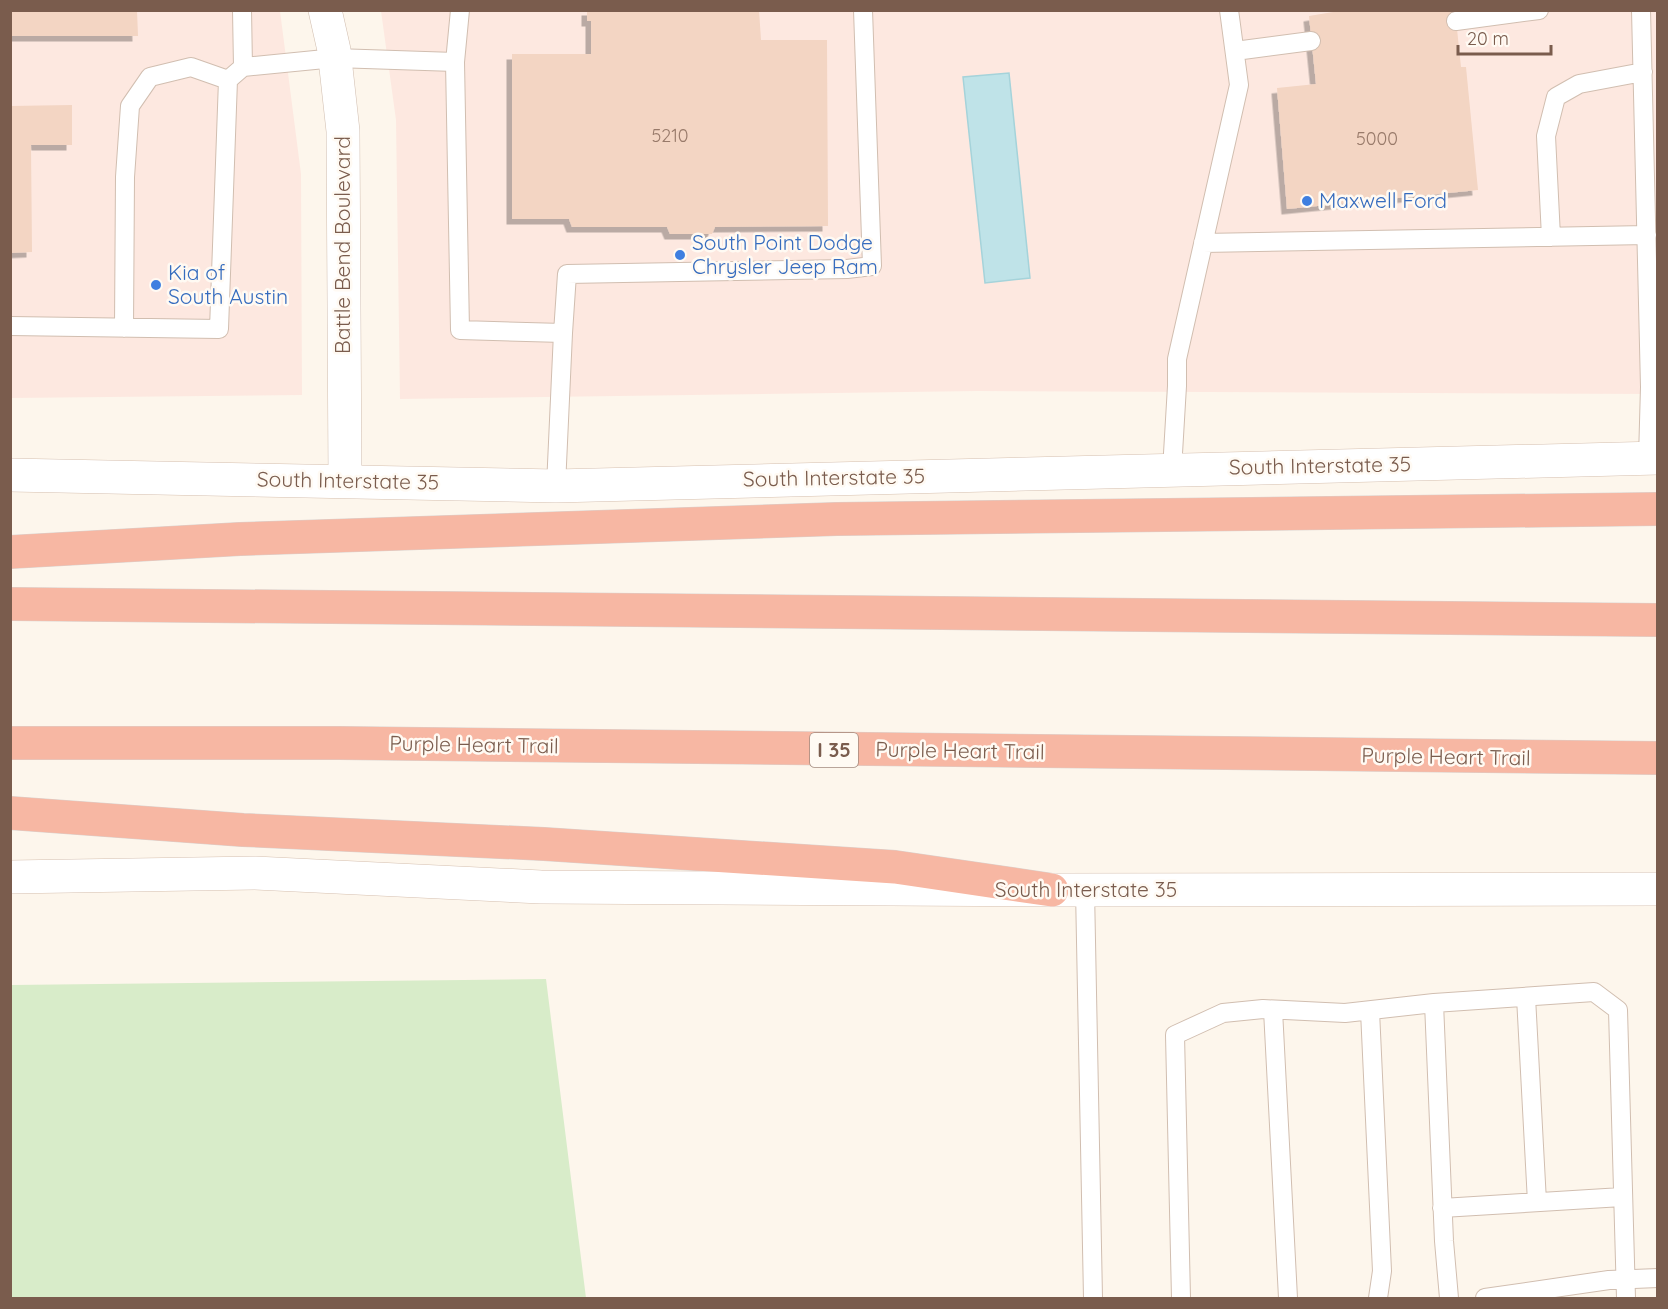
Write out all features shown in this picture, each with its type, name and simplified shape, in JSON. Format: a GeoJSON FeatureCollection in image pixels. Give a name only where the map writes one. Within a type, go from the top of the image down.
{"type":"FeatureCollection","features":[{"type":"Feature","properties":{"kind":"highway"},"geometry":{"type":"LineString","coordinates":[[10,552],[240,539],[837,519],[1658,509]]}},
{"type":"Feature","properties":{"kind":"highway"},"geometry":{"type":"LineString","coordinates":[[10,604],[1658,620]]}},
{"type":"Feature","properties":{"kind":"highway","name":"Purple Heart Trail"},"geometry":{"type":"LineString","coordinates":[[10,743],[339,743],[1658,758]]}},
{"type":"Feature","properties":{"kind":"highway"},"geometry":{"type":"LineString","coordinates":[[10,813],[243,830],[544,844],[895,867],[1052,890]]}},
{"type":"Feature","properties":{"kind":"main road","name":"Battle Bend Boulevard"},"geometry":{"type":"LineString","coordinates":[[324,10],[334,58],[343,131],[345,481]]}},
{"type":"Feature","properties":{"kind":"main road","name":"South Interstate 35"},"geometry":{"type":"LineString","coordinates":[[10,476],[556,486],[1653,458]]}},
{"type":"Feature","properties":{"kind":"main road","name":"South Interstate 35"},"geometry":{"type":"LineString","coordinates":[[10,877],[255,873],[541,887],[1052,890],[1658,889]]}},
{"type":"Feature","properties":{"kind":"lane"},"geometry":{"type":"LineString","coordinates":[[242,10],[243,67]]}},
{"type":"Feature","properties":{"kind":"lane"},"geometry":{"type":"LineString","coordinates":[[460,10],[454,62],[460,330],[563,333]]}},
{"type":"Feature","properties":{"kind":"lane"},"geometry":{"type":"LineString","coordinates":[[556,486],[567,274],[847,269],[872,266],[863,10]]}},
{"type":"Feature","properties":{"kind":"lane"},"geometry":{"type":"LineString","coordinates":[[1172,470],[1178,386],[1177,359],[1239,85],[1229,10]]}},
{"type":"Feature","properties":{"kind":"lane"},"geometry":{"type":"LineString","coordinates":[[1456,21],[1539,10]]}},
{"type":"Feature","properties":{"kind":"lane"},"geometry":{"type":"LineString","coordinates":[[1641,10],[1647,235],[1653,332],[1653,458]]}},
{"type":"Feature","properties":{"kind":"lane"},"geometry":{"type":"LineString","coordinates":[[1235,51],[1311,42]]}},
{"type":"Feature","properties":{"kind":"lane"},"geometry":{"type":"LineString","coordinates":[[10,326],[219,329],[228,80],[243,67],[334,58],[454,62]]}},
{"type":"Feature","properties":{"kind":"lane"},"geometry":{"type":"LineString","coordinates":[[124,328],[125,177],[130,105],[150,77],[191,68],[228,80]]}},
{"type":"Feature","properties":{"kind":"lane"},"geometry":{"type":"LineString","coordinates":[[1551,237],[1546,136],[1556,97],[1579,84],[1643,72]]}},
{"type":"Feature","properties":{"kind":"lane"},"geometry":{"type":"LineString","coordinates":[[1203,243],[1647,235]]}},
{"type":"Feature","properties":{"kind":"lane"},"geometry":{"type":"LineString","coordinates":[[1085,890],[1093,1299]]}},
{"type":"Feature","properties":{"kind":"lane"},"geometry":{"type":"LineString","coordinates":[[1181,1299],[1174,1035],[1223,1013],[1273,1010],[1345,1013],[1434,1003],[1594,992],[1618,1010],[1626,1299]]}},
{"type":"Feature","properties":{"kind":"lane"},"geometry":{"type":"LineString","coordinates":[[1526,997],[1536,1202]]}},
{"type":"Feature","properties":{"kind":"lane"},"geometry":{"type":"LineString","coordinates":[[1434,1003],[1442,1208],[1449,1299]]}},
{"type":"Feature","properties":{"kind":"lane"},"geometry":{"type":"LineString","coordinates":[[1273,1010],[1288,1299]]}},
{"type":"Feature","properties":{"kind":"lane"},"geometry":{"type":"LineString","coordinates":[[1370,1011],[1382,1271],[1378,1299]]}},
{"type":"Feature","properties":{"kind":"lane"},"geometry":{"type":"LineString","coordinates":[[1442,1208],[1622,1197]]}},
{"type":"Feature","properties":{"kind":"lane"},"geometry":{"type":"LineString","coordinates":[[1485,1299],[1542,1294],[1624,1280],[1658,1278]]}},
{"type":"Feature","properties":{"kind":"shaded area","name":"Kia of South Austin"},"geometry":{"type":"Polygon","coordinates":[[[10,11],[280,11],[301,174],[302,395],[11,398],[10,11]]]}},
{"type":"Feature","properties":{"kind":"shaded area"},"geometry":{"type":"Polygon","coordinates":[[[381,11],[1657,11],[1657,394],[978,391],[400,399],[396,120],[381,11]]]}},
{"type":"Feature","properties":{"kind":"green space"},"geometry":{"type":"Polygon","coordinates":[[[546,979],[586,1298],[11,1298],[11,985],[546,979]]]}},
{"type":"Feature","properties":{"kind":"water"},"geometry":{"type":"Polygon","coordinates":[[[1009,73],[1030,278],[985,283],[963,77],[1009,73]]]}},
{"type":"Feature","properties":{"kind":"building"},"geometry":{"type":"Polygon","coordinates":[[[10,10],[137,10],[138,36],[10,36],[10,10]]]}},
{"type":"Feature","properties":{"kind":"building"},"geometry":{"type":"Polygon","coordinates":[[[587,10],[759,10],[761,40],[827,40],[828,226],[715,227],[712,234],[670,234],[667,227],[572,227],[569,219],[512,219],[512,54],[591,54],[591,21],[587,21],[587,10]]]}},
{"type":"Feature","properties":{"kind":"building"},"geometry":{"type":"Polygon","coordinates":[[[1345,10],[1455,10],[1461,67],[1466,67],[1478,190],[1287,209],[1277,88],[1316,84],[1309,16],[1345,10]]]}},
{"type":"Feature","properties":{"kind":"building"},"geometry":{"type":"Polygon","coordinates":[[[72,105],[72,145],[31,145],[32,252],[10,253],[10,106],[72,105]]]}},
{"type":"Feature","properties":{"kind":"place","name":"Maxwell Ford"},"geometry":{"type":"Point","coordinates":[1307,201]}},
{"type":"Feature","properties":{"kind":"place","name":"South Point Dodge Chrysler Jeep Ram"},"geometry":{"type":"Point","coordinates":[680,255]}},
{"type":"Feature","properties":{"kind":"place","name":"Kia of South Austin"},"geometry":{"type":"Point","coordinates":[156,285]}}]}
